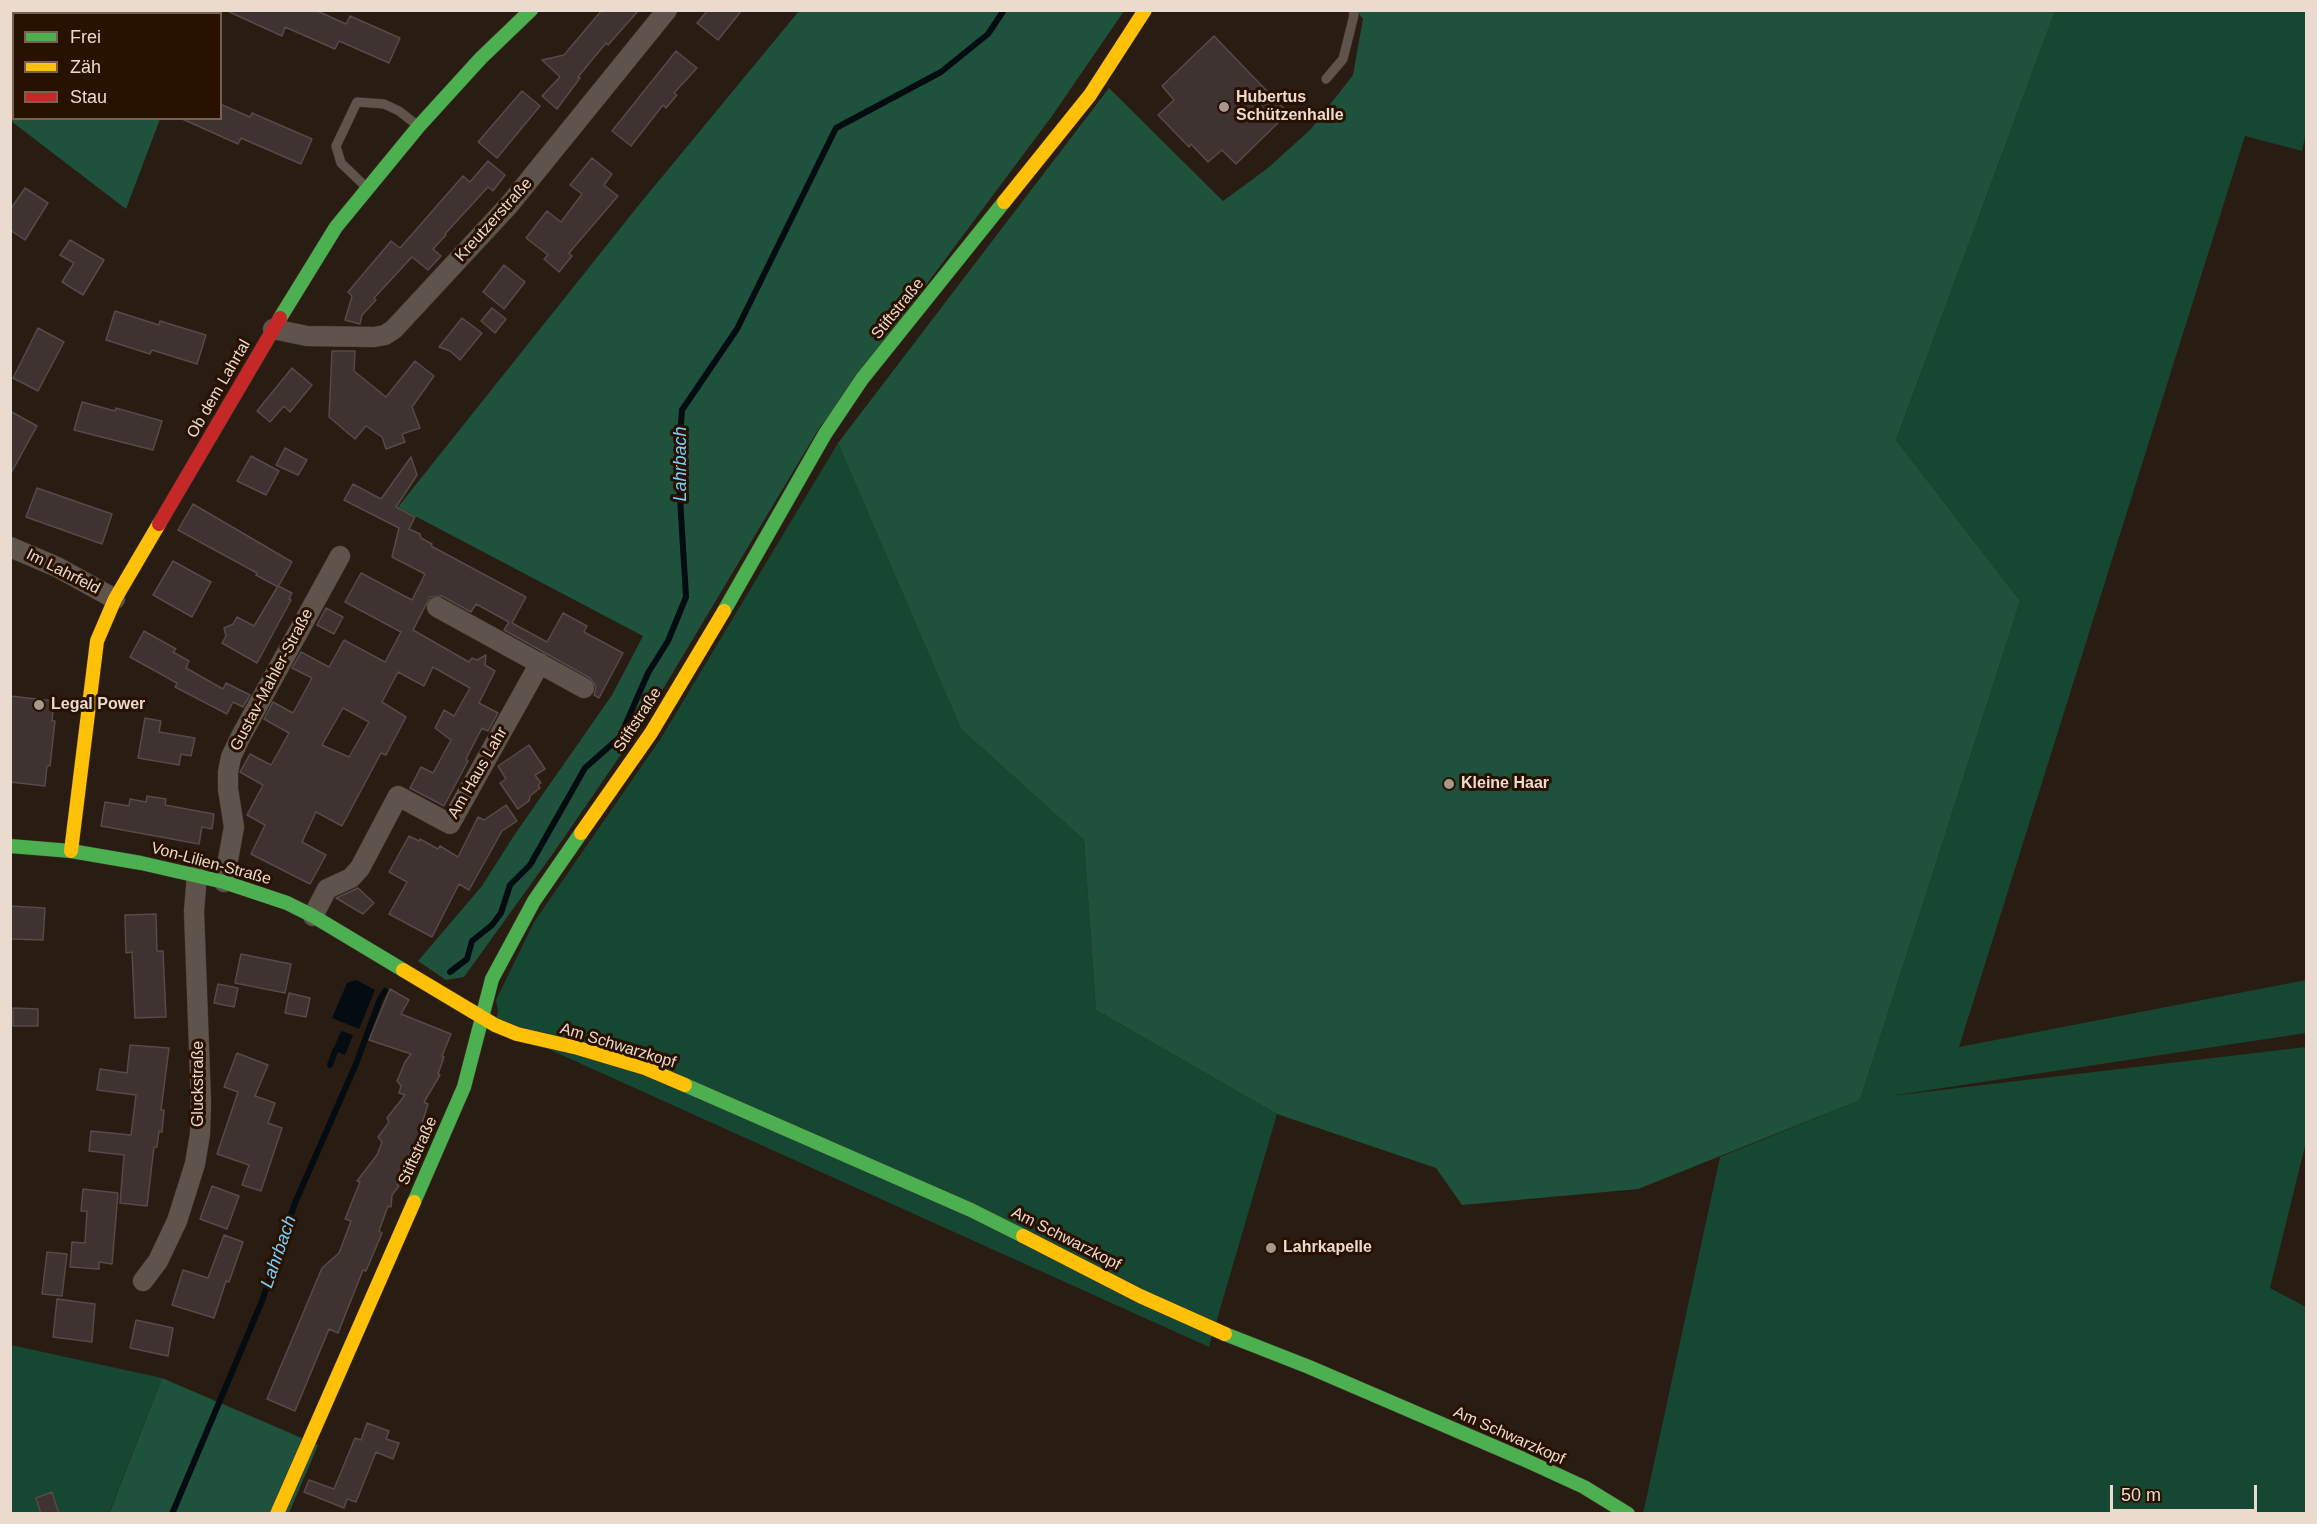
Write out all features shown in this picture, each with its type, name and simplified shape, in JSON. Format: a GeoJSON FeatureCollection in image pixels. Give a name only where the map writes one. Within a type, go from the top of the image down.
{"type":"FeatureCollection","features":[{"type":"Feature","properties":{"kind":"street","name":"Ob dem Lahrtal"},"geometry":{"type":"LineString","coordinates":[[71,851],[97,641],[114,599],[273,328],[336,228],[419,126],[481,58],[531,10]]}},
{"type":"Feature","properties":{"kind":"street","name":"Kreutzerstraße"},"geometry":{"type":"LineString","coordinates":[[273,328],[307,336],[374,337],[385,335],[394,329],[510,205],[667,10]]}},
{"type":"Feature","properties":{"kind":"street","name":"Stiftstraße"},"geometry":{"type":"LineString","coordinates":[[277,1514],[464,1087],[492,979],[534,901],[657,723],[716,626],[825,434],[862,379],[1090,95],[1145,10]]}},
{"type":"Feature","properties":{"kind":"street","name":"Im Lahrfeld"},"geometry":{"type":"LineString","coordinates":[[10,548],[57,567],[114,599]]}},
{"type":"Feature","properties":{"kind":"street","name":"Gustav-Mahler-Straße"},"geometry":{"type":"LineString","coordinates":[[224,882],[234,827],[228,789],[231,757],[340,556]]}},
{"type":"Feature","properties":{"kind":"street"},"geometry":{"type":"LineString","coordinates":[[437,607],[584,688]]}},
{"type":"Feature","properties":{"kind":"street","name":"Am Haus Lahr"},"geometry":{"type":"LineString","coordinates":[[313,916],[327,889],[351,878],[360,868],[398,796],[450,824],[540,663]]}},
{"type":"Feature","properties":{"kind":"street","name":"Von-Lilien-Straße"},"geometry":{"type":"LineString","coordinates":[[10,846],[71,851],[141,862],[224,882],[287,903],[313,916],[481,1017]]}},
{"type":"Feature","properties":{"kind":"street","name":"Gluckstraße"},"geometry":{"type":"LineString","coordinates":[[143,1281],[158,1261],[177,1221],[195,1164],[200,1134],[201,1102],[194,911],[196,875]]}},
{"type":"Feature","properties":{"kind":"street","name":"Am Schwarzkopf"},"geometry":{"type":"LineString","coordinates":[[481,1017],[517,1034],[578,1048],[645,1068],[719,1099],[971,1210],[1140,1296],[1207,1327],[1309,1367],[1523,1459],[1584,1487],[1628,1514]]}},
{"type":"Feature","properties":{"kind":"lane"},"geometry":{"type":"LineString","coordinates":[[1326,79],[1343,59],[1354,15],[1353,10]]}},
{"type":"Feature","properties":{"kind":"lane"},"geometry":{"type":"LineString","coordinates":[[367,188],[341,163],[336,146],[357,102],[384,104],[399,111],[419,126]]}},
{"type":"Feature","properties":{"kind":"green space"},"geometry":{"type":"Polygon","coordinates":[[[147,10],[150,12],[12,12],[12,120],[160,120],[126,209],[11,121],[11,11],[147,10]]]}},
{"type":"Feature","properties":{"kind":"green space"},"geometry":{"type":"Polygon","coordinates":[[[799,11],[1124,11],[1052,116],[818,430],[642,724],[554,852],[464,977],[446,980],[418,961],[482,886],[513,837],[612,695],[643,636],[398,507],[638,206],[799,11]]]}},
{"type":"Feature","properties":{"kind":"green space"},"geometry":{"type":"Polygon","coordinates":[[[1357,11],[2055,11],[1896,440],[2020,601],[1860,1100],[1638,1189],[1462,1205],[1436,1168],[1277,1114],[1096,1010],[1084,840],[961,729],[838,443],[1109,88],[1223,201],[1268,168],[1311,129],[1353,75],[1363,19],[1357,11]]]}},
{"type":"Feature","properties":{"kind":"green space"},"geometry":{"type":"Polygon","coordinates":[[[2055,11],[2306,11],[2306,132],[2302,151],[2245,136],[1959,1047],[2306,980],[2306,1033],[1890,1096],[2306,1047],[2306,1142],[2270,1288],[2306,1307],[2306,1513],[1643,1514],[1720,1157],[1860,1100],[2020,601],[1896,440],[2055,11]]]}},
{"type":"Feature","properties":{"kind":"green space"},"geometry":{"type":"Polygon","coordinates":[[[838,443],[961,729],[1084,840],[1096,1010],[1277,1114],[1209,1347],[495,1025],[498,1011],[496,1000],[534,922],[661,738],[838,443]]]}},
{"type":"Feature","properties":{"kind":"green space"},"geometry":{"type":"Polygon","coordinates":[[[11,1345],[162,1378],[109,1513],[11,1514],[11,1345]]]}},
{"type":"Feature","properties":{"kind":"green space"},"geometry":{"type":"Polygon","coordinates":[[[162,1378],[318,1445],[289,1513],[109,1514],[162,1378]]]}},
{"type":"Feature","properties":{"kind":"shaded area"},"geometry":{"type":"Polygon","coordinates":[[[356,980],[375,990],[359,1029],[332,1018],[347,983],[356,980]]]}},
{"type":"Feature","properties":{"kind":"shaded area"},"geometry":{"type":"Polygon","coordinates":[[[341,1031],[353,1035],[345,1055],[333,1050],[341,1031]]]}},
{"type":"Feature","properties":{"kind":"building"},"geometry":{"type":"Polygon","coordinates":[[[225,10],[315,10],[346,24],[350,16],[400,38],[389,63],[339,41],[335,49],[285,27],[282,36],[225,10]]]}},
{"type":"Feature","properties":{"kind":"building"},"geometry":{"type":"Polygon","coordinates":[[[602,10],[639,10],[608,45],[606,43],[578,77],[580,78],[557,109],[542,96],[560,77],[542,60],[564,55],[602,10]]]}},
{"type":"Feature","properties":{"kind":"building"},"geometry":{"type":"Polygon","coordinates":[[[708,10],[742,10],[718,40],[697,23],[708,10]]]}},
{"type":"Feature","properties":{"kind":"building","name":"Hubertus Schützenhalle"},"geometry":{"type":"Polygon","coordinates":[[[1214,36],[1288,113],[1236,164],[1222,150],[1208,162],[1191,144],[1189,147],[1158,115],[1174,100],[1162,86],[1214,36]]]}},
{"type":"Feature","properties":{"kind":"building"},"geometry":{"type":"Polygon","coordinates":[[[676,51],[697,68],[674,93],[677,95],[666,108],[663,105],[631,146],[612,131],[676,51]]]}},
{"type":"Feature","properties":{"kind":"building"},"geometry":{"type":"Polygon","coordinates":[[[522,91],[540,106],[497,158],[478,142],[522,91]]]}},
{"type":"Feature","properties":{"kind":"building"},"geometry":{"type":"Polygon","coordinates":[[[222,105],[250,117],[252,113],[312,139],[301,164],[241,138],[238,144],[184,120],[222,120],[222,105]]]}},
{"type":"Feature","properties":{"kind":"building"},"geometry":{"type":"Polygon","coordinates":[[[592,158],[612,174],[604,185],[618,196],[569,253],[572,256],[559,272],[544,259],[548,255],[526,238],[547,211],[561,222],[582,194],[570,185],[592,158]]]}},
{"type":"Feature","properties":{"kind":"building"},"geometry":{"type":"Polygon","coordinates":[[[488,161],[505,175],[493,191],[488,187],[433,249],[441,256],[428,270],[412,257],[374,298],[376,300],[362,315],[360,324],[345,320],[352,296],[348,292],[391,241],[400,248],[463,176],[470,182],[488,161]]]}},
{"type":"Feature","properties":{"kind":"building"},"geometry":{"type":"Polygon","coordinates":[[[25,188],[48,203],[25,240],[10,230],[10,210],[25,188]]]}},
{"type":"Feature","properties":{"kind":"building"},"geometry":{"type":"Polygon","coordinates":[[[70,240],[104,260],[83,295],[62,282],[74,263],[60,255],[70,240]]]}},
{"type":"Feature","properties":{"kind":"building"},"geometry":{"type":"Polygon","coordinates":[[[504,265],[525,282],[504,309],[483,292],[504,265]]]}},
{"type":"Feature","properties":{"kind":"building"},"geometry":{"type":"Polygon","coordinates":[[[492,308],[506,319],[495,333],[481,321],[492,308]]]}},
{"type":"Feature","properties":{"kind":"building"},"geometry":{"type":"Polygon","coordinates":[[[115,311],[159,325],[160,321],[206,335],[197,364],[152,350],[150,354],[106,340],[115,311]]]}},
{"type":"Feature","properties":{"kind":"building"},"geometry":{"type":"Polygon","coordinates":[[[462,318],[482,333],[460,360],[450,351],[439,347],[462,318]]]}},
{"type":"Feature","properties":{"kind":"building"},"geometry":{"type":"Polygon","coordinates":[[[38,328],[64,342],[38,391],[13,378],[38,328]]]}},
{"type":"Feature","properties":{"kind":"building"},"geometry":{"type":"Polygon","coordinates":[[[332,351],[355,351],[354,371],[386,397],[415,361],[434,376],[412,407],[420,428],[402,434],[405,442],[386,449],[382,437],[366,426],[355,439],[329,417],[332,351]]]}},
{"type":"Feature","properties":{"kind":"building"},"geometry":{"type":"Polygon","coordinates":[[[292,368],[312,385],[290,412],[284,406],[270,422],[257,411],[292,368]]]}},
{"type":"Feature","properties":{"kind":"building"},"geometry":{"type":"Polygon","coordinates":[[[82,402],[115,411],[116,408],[162,421],[153,450],[74,430],[82,402]]]}},
{"type":"Feature","properties":{"kind":"building"},"geometry":{"type":"Polygon","coordinates":[[[10,411],[37,426],[10,475],[10,411]]]}},
{"type":"Feature","properties":{"kind":"building"},"geometry":{"type":"Polygon","coordinates":[[[285,448],[307,460],[298,475],[276,465],[285,448]]]}},
{"type":"Feature","properties":{"kind":"building"},"geometry":{"type":"Polygon","coordinates":[[[251,456],[279,471],[266,495],[237,481],[251,456]]]}},
{"type":"Feature","properties":{"kind":"building"},"geometry":{"type":"Polygon","coordinates":[[[411,457],[417,475],[396,507],[415,517],[409,529],[420,534],[421,538],[432,544],[431,546],[526,597],[512,623],[547,642],[563,613],[587,626],[584,632],[623,653],[599,698],[594,695],[596,687],[590,678],[504,630],[509,622],[476,604],[471,612],[442,596],[430,597],[413,630],[469,662],[472,658],[477,660],[486,655],[485,665],[495,671],[479,703],[498,713],[488,731],[482,728],[466,759],[468,761],[444,806],[410,788],[421,767],[433,773],[451,740],[435,728],[444,710],[454,716],[470,688],[433,667],[424,686],[398,672],[382,702],[406,717],[386,755],[381,753],[342,826],[316,812],[302,842],[326,855],[310,884],[251,854],[265,825],[247,815],[263,785],[240,772],[250,754],[271,765],[289,733],[264,719],[273,702],[293,713],[312,678],[292,668],[301,652],[329,667],[344,640],[385,662],[401,632],[345,602],[361,573],[412,600],[425,574],[392,557],[399,528],[344,500],[353,484],[381,499],[411,457]],[[343,708],[322,745],[349,757],[369,722],[343,708]]]}},
{"type":"Feature","properties":{"kind":"building"},"geometry":{"type":"Polygon","coordinates":[[[37,488],[112,514],[102,544],[26,517],[37,488]]]}},
{"type":"Feature","properties":{"kind":"building"},"geometry":{"type":"Polygon","coordinates":[[[193,504],[292,562],[278,587],[178,530],[193,504]]]}},
{"type":"Feature","properties":{"kind":"building"},"geometry":{"type":"Polygon","coordinates":[[[173,561],[211,582],[192,617],[153,595],[173,561]]]}},
{"type":"Feature","properties":{"kind":"building"},"geometry":{"type":"Polygon","coordinates":[[[278,586],[292,593],[289,599],[291,600],[257,663],[222,643],[226,636],[224,628],[233,624],[237,617],[254,626],[278,586]]]}},
{"type":"Feature","properties":{"kind":"building"},"geometry":{"type":"Polygon","coordinates":[[[326,608],[343,617],[334,634],[317,625],[326,608]]]}},
{"type":"Feature","properties":{"kind":"building"},"geometry":{"type":"Polygon","coordinates":[[[144,631],[176,649],[173,652],[189,661],[186,668],[223,689],[226,683],[250,695],[243,707],[233,702],[227,714],[175,687],[177,683],[130,657],[144,631]]]}},
{"type":"Feature","properties":{"kind":"building"},"geometry":{"type":"Polygon","coordinates":[[[10,696],[54,701],[52,721],[55,721],[50,766],[47,766],[45,786],[10,782],[10,696]]]}},
{"type":"Feature","properties":{"kind":"building"},"geometry":{"type":"Polygon","coordinates":[[[145,718],[161,721],[159,732],[195,738],[191,756],[181,754],[179,765],[138,758],[145,718]]]}},
{"type":"Feature","properties":{"kind":"building"},"geometry":{"type":"Polygon","coordinates":[[[529,745],[545,769],[535,775],[541,783],[538,785],[540,788],[530,796],[529,801],[518,809],[500,783],[506,779],[498,766],[529,745]]]}},
{"type":"Feature","properties":{"kind":"building"},"geometry":{"type":"Polygon","coordinates":[[[147,796],[166,799],[165,805],[214,814],[212,829],[202,827],[199,844],[101,826],[105,802],[129,806],[130,799],[146,802],[147,796]]]}},
{"type":"Feature","properties":{"kind":"building"},"geometry":{"type":"Polygon","coordinates":[[[506,805],[517,821],[502,831],[469,890],[459,884],[432,937],[389,914],[407,882],[389,872],[409,836],[438,849],[440,846],[458,857],[478,817],[484,820],[506,805]]]}},
{"type":"Feature","properties":{"kind":"building"},"geometry":{"type":"Polygon","coordinates":[[[358,888],[374,903],[363,914],[336,898],[358,888]]]}},
{"type":"Feature","properties":{"kind":"building"},"geometry":{"type":"Polygon","coordinates":[[[10,906],[45,908],[43,940],[10,939],[10,906]]]}},
{"type":"Feature","properties":{"kind":"building"},"geometry":{"type":"Polygon","coordinates":[[[156,914],[157,951],[163,951],[166,1017],[135,1018],[132,952],[126,953],[125,915],[156,914]]]}},
{"type":"Feature","properties":{"kind":"building"},"geometry":{"type":"Polygon","coordinates":[[[241,954],[291,964],[285,993],[235,983],[241,954]]]}},
{"type":"Feature","properties":{"kind":"building"},"geometry":{"type":"Polygon","coordinates":[[[218,984],[238,988],[234,1007],[214,1003],[218,984]]]}},
{"type":"Feature","properties":{"kind":"building"},"geometry":{"type":"Polygon","coordinates":[[[390,989],[409,1000],[401,1014],[451,1034],[442,1056],[444,1057],[438,1074],[440,1075],[424,1102],[428,1104],[420,1130],[423,1132],[410,1152],[397,1184],[399,1186],[392,1195],[391,1207],[388,1206],[379,1231],[382,1233],[366,1271],[363,1270],[338,1333],[329,1329],[295,1411],[267,1399],[322,1268],[339,1253],[351,1221],[345,1219],[360,1182],[357,1181],[377,1155],[382,1142],[378,1137],[389,1122],[387,1118],[405,1095],[399,1093],[401,1086],[397,1081],[411,1054],[369,1040],[390,989]]]}},
{"type":"Feature","properties":{"kind":"building"},"geometry":{"type":"Polygon","coordinates":[[[289,993],[310,998],[306,1017],[285,1013],[289,993]]]}},
{"type":"Feature","properties":{"kind":"building"},"geometry":{"type":"Polygon","coordinates":[[[13,1008],[38,1009],[38,1026],[13,1026],[13,1008]]]}},
{"type":"Feature","properties":{"kind":"building"},"geometry":{"type":"Polygon","coordinates":[[[130,1045],[169,1048],[161,1110],[164,1110],[162,1132],[159,1131],[157,1147],[154,1147],[147,1206],[120,1203],[124,1155],[89,1151],[91,1131],[131,1135],[136,1095],[97,1090],[100,1069],[127,1073],[130,1045]]]}},
{"type":"Feature","properties":{"kind":"building"},"geometry":{"type":"Polygon","coordinates":[[[237,1053],[268,1065],[255,1096],[275,1103],[268,1123],[282,1128],[261,1191],[242,1185],[249,1165],[217,1154],[238,1092],[224,1087],[237,1053]]]}},
{"type":"Feature","properties":{"kind":"building"},"geometry":{"type":"Polygon","coordinates":[[[212,1186],[239,1196],[227,1229],[200,1219],[212,1186]]]}},
{"type":"Feature","properties":{"kind":"building"},"geometry":{"type":"Polygon","coordinates":[[[83,1189],[118,1193],[112,1264],[99,1262],[99,1269],[70,1267],[72,1242],[85,1243],[87,1211],[81,1211],[83,1189]]]}},
{"type":"Feature","properties":{"kind":"building"},"geometry":{"type":"Polygon","coordinates":[[[224,1235],[243,1242],[229,1282],[226,1281],[214,1318],[172,1305],[183,1270],[208,1278],[224,1235]]]}},
{"type":"Feature","properties":{"kind":"building"},"geometry":{"type":"Polygon","coordinates":[[[47,1252],[67,1254],[62,1296],[42,1294],[47,1252]]]}},
{"type":"Feature","properties":{"kind":"building"},"geometry":{"type":"Polygon","coordinates":[[[57,1299],[95,1304],[92,1342],[53,1337],[57,1299]]]}},
{"type":"Feature","properties":{"kind":"building"},"geometry":{"type":"Polygon","coordinates":[[[136,1320],[173,1328],[168,1356],[130,1348],[136,1320]]]}},
{"type":"Feature","properties":{"kind":"building"},"geometry":{"type":"Polygon","coordinates":[[[367,1423],[389,1431],[386,1439],[399,1443],[393,1459],[376,1452],[356,1502],[347,1499],[344,1508],[304,1492],[309,1480],[334,1489],[355,1438],[361,1440],[367,1423]]]}},
{"type":"Feature","properties":{"kind":"building"},"geometry":{"type":"Polygon","coordinates":[[[52,1492],[59,1514],[41,1514],[36,1498],[52,1492]]]}},
{"type":"Feature","properties":{"kind":"waterway","name":"Lahrbach"},"geometry":{"type":"LineString","coordinates":[[450,972],[467,959],[472,941],[492,925],[501,913],[510,885],[530,865],[585,768],[620,737],[648,673],[668,641],[686,597],[678,464],[682,410],[737,329],[836,128],[941,72],[988,34],[1004,10]]}},
{"type":"Feature","properties":{"kind":"waterway","name":"Lahrbach"},"geometry":{"type":"LineString","coordinates":[[172,1514],[262,1301],[295,1203],[356,1064],[385,991]]}},
{"type":"Feature","properties":{"kind":"waterway"},"geometry":{"type":"LineString","coordinates":[[330,1065],[335,1051]]}},
{"type":"Feature","properties":{"kind":"traffic: fast"},"geometry":{"type":"LineString","coordinates":[[280,318],[336,227],[419,126],[481,58],[531,10]]}},
{"type":"Feature","properties":{"kind":"traffic: fast"},"geometry":{"type":"LineString","coordinates":[[724,611],[825,434],[862,379],[1004,202]]}},
{"type":"Feature","properties":{"kind":"traffic: fast"},"geometry":{"type":"LineString","coordinates":[[414,1202],[464,1087],[492,979],[534,901],[581,833]]}},
{"type":"Feature","properties":{"kind":"traffic: fast"},"geometry":{"type":"LineString","coordinates":[[10,846],[71,851],[141,863],[224,882],[287,903],[403,970]]}},
{"type":"Feature","properties":{"kind":"traffic: fast"},"geometry":{"type":"LineString","coordinates":[[685,1085],[971,1210],[1023,1236]]}},
{"type":"Feature","properties":{"kind":"traffic: fast"},"geometry":{"type":"LineString","coordinates":[[1225,1334],[1309,1367],[1523,1459],[1584,1487],[1628,1514]]}},
{"type":"Feature","properties":{"kind":"traffic: slow"},"geometry":{"type":"LineString","coordinates":[[1004,202],[1090,95],[1145,10]]}},
{"type":"Feature","properties":{"kind":"traffic: slow"},"geometry":{"type":"LineString","coordinates":[[71,851],[97,641],[115,599],[159,524]]}},
{"type":"Feature","properties":{"kind":"traffic: slow"},"geometry":{"type":"LineString","coordinates":[[581,833],[651,733],[724,611]]}},
{"type":"Feature","properties":{"kind":"traffic: slow"},"geometry":{"type":"LineString","coordinates":[[403,970],[495,1025],[517,1034],[578,1048],[645,1068],[685,1085]]}},
{"type":"Feature","properties":{"kind":"traffic: slow"},"geometry":{"type":"LineString","coordinates":[[277,1514],[414,1202]]}},
{"type":"Feature","properties":{"kind":"traffic: slow"},"geometry":{"type":"LineString","coordinates":[[1023,1236],[1140,1296],[1225,1334]]}},
{"type":"Feature","properties":{"kind":"traffic: jam"},"geometry":{"type":"LineString","coordinates":[[159,524],[280,318]]}},
{"type":"Feature","properties":{"kind":"place","name":"Hubertus Schützenhalle"},"geometry":{"type":"Point","coordinates":[1224,107]}},
{"type":"Feature","properties":{"kind":"place","name":"Legal Power"},"geometry":{"type":"Point","coordinates":[39,705]}},
{"type":"Feature","properties":{"kind":"place","name":"Kleine Haar"},"geometry":{"type":"Point","coordinates":[1449,784]}},
{"type":"Feature","properties":{"kind":"place","name":"Lahrkapelle"},"geometry":{"type":"Point","coordinates":[1271,1248]}}]}
